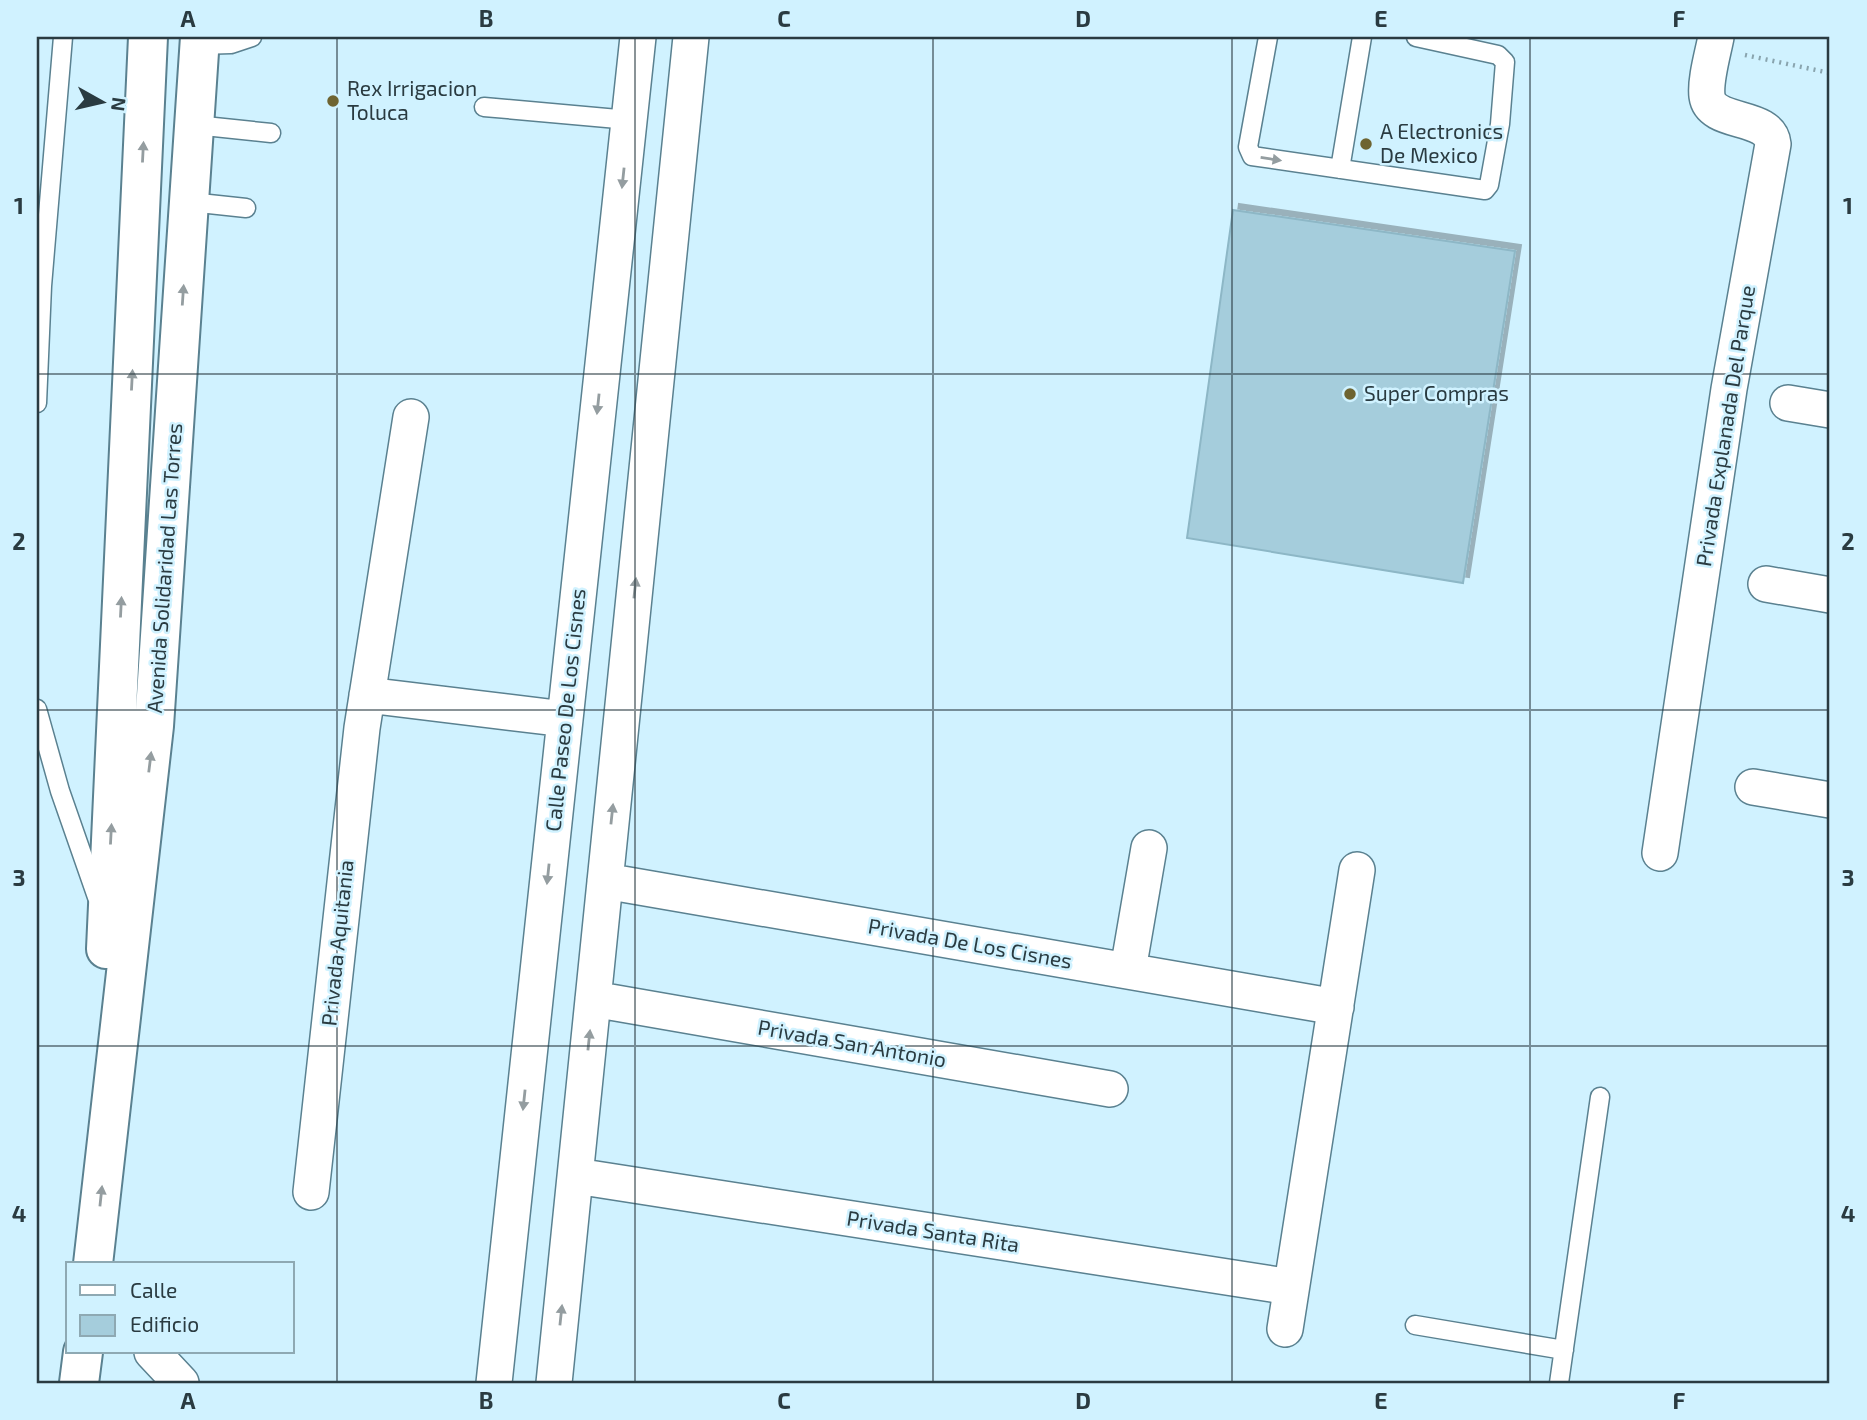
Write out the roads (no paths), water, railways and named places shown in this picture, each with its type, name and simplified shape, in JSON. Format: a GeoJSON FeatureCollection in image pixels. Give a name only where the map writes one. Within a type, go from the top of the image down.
{"type":"FeatureCollection","features":[{"type":"Feature","properties":{"kind":"main road","name":"Avenida Solidaridad Las Torres"},"geometry":{"type":"LineString","coordinates":[[112,1098],[105,979],[106,923],[148,37]]}},
{"type":"Feature","properties":{"kind":"main road","name":"Avenida Solidaridad Las Torres"},"geometry":{"type":"LineString","coordinates":[[93,1262],[154,726],[200,41]]}},
{"type":"Feature","properties":{"kind":"main road"},"geometry":{"type":"LineString","coordinates":[[79,1383],[83,1354]]}},
{"type":"Feature","properties":{"kind":"street","name":"Calle Paseo De Los Cisnes"},"geometry":{"type":"LineString","coordinates":[[494,1383],[638,37]]}},
{"type":"Feature","properties":{"kind":"street"},"geometry":{"type":"LineString","coordinates":[[554,1383],[691,37]]}},
{"type":"Feature","properties":{"kind":"street","name":"Privada Explanada Del Parque"},"geometry":{"type":"LineString","coordinates":[[1660,853],[1729,389],[1773,144],[1772,137],[1763,129],[1721,112],[1709,103],[1706,93],[1724,45]]}},
{"type":"Feature","properties":{"kind":"street"},"geometry":{"type":"LineString","coordinates":[[1788,403],[1830,410]]}},
{"type":"Feature","properties":{"kind":"street","name":"Privada Aquitania"},"geometry":{"type":"LineString","coordinates":[[311,1192],[368,695],[411,416]]}},
{"type":"Feature","properties":{"kind":"street"},"geometry":{"type":"LineString","coordinates":[[1766,584],[1830,595]]}},
{"type":"Feature","properties":{"kind":"street"},"geometry":{"type":"LineString","coordinates":[[368,695],[565,719]]}},
{"type":"Feature","properties":{"kind":"street"},"geometry":{"type":"LineString","coordinates":[[1754,787],[1830,800]]}},
{"type":"Feature","properties":{"kind":"street"},"geometry":{"type":"LineString","coordinates":[[1128,971],[1149,848]]}},
{"type":"Feature","properties":{"kind":"street"},"geometry":{"type":"LineString","coordinates":[[1285,1329],[1357,870]]}},
{"type":"Feature","properties":{"kind":"street","name":"Privada De Los Cisnes"},"geometry":{"type":"LineString","coordinates":[[605,881],[1336,1007]]}},
{"type":"Feature","properties":{"kind":"street","name":"Privada San Antonio"},"geometry":{"type":"LineString","coordinates":[[593,999],[1110,1089]]}},
{"type":"Feature","properties":{"kind":"street","name":"Privada Santa Rita"},"geometry":{"type":"LineString","coordinates":[[576,1176],[1291,1287]]}},
{"type":"Feature","properties":{"kind":"street"},"geometry":{"type":"LineString","coordinates":[[154,1354],[181,1383]]}},
{"type":"Feature","properties":{"kind":"lane"},"geometry":{"type":"LineString","coordinates":[[37,403],[43,189],[63,37]]}},
{"type":"Feature","properties":{"kind":"lane"},"geometry":{"type":"LineString","coordinates":[[200,41],[231,44],[252,37]]}},
{"type":"Feature","properties":{"kind":"lane"},"geometry":{"type":"LineString","coordinates":[[1268,37],[1248,147],[1249,152],[1256,157],[1480,191],[1488,188],[1500,124],[1505,62],[1498,55],[1416,37]]}},
{"type":"Feature","properties":{"kind":"lane"},"geometry":{"type":"LineString","coordinates":[[1340,169],[1362,37]]}},
{"type":"Feature","properties":{"kind":"lane"},"geometry":{"type":"LineString","coordinates":[[484,107],[629,120]]}},
{"type":"Feature","properties":{"kind":"lane"},"geometry":{"type":"LineString","coordinates":[[195,125],[271,133]]}},
{"type":"Feature","properties":{"kind":"lane"},"geometry":{"type":"LineString","coordinates":[[190,202],[246,208]]}},
{"type":"Feature","properties":{"kind":"lane"},"geometry":{"type":"LineString","coordinates":[[37,709],[60,791],[106,923]]}},
{"type":"Feature","properties":{"kind":"lane"},"geometry":{"type":"LineString","coordinates":[[1559,1383],[1600,1097]]}},
{"type":"Feature","properties":{"kind":"lane"},"geometry":{"type":"LineString","coordinates":[[1415,1325],[1563,1350]]}},
{"type":"Feature","properties":{"kind":"place","name":"Rex Irrigacion Toluca"},"geometry":{"type":"Point","coordinates":[333,101]}},
{"type":"Feature","properties":{"kind":"place","name":"A Electronics De Mexico"},"geometry":{"type":"Point","coordinates":[1366,144]}},
{"type":"Feature","properties":{"kind":"place","name":"Super Compras"},"geometry":{"type":"Point","coordinates":[1350,394]}}]}
